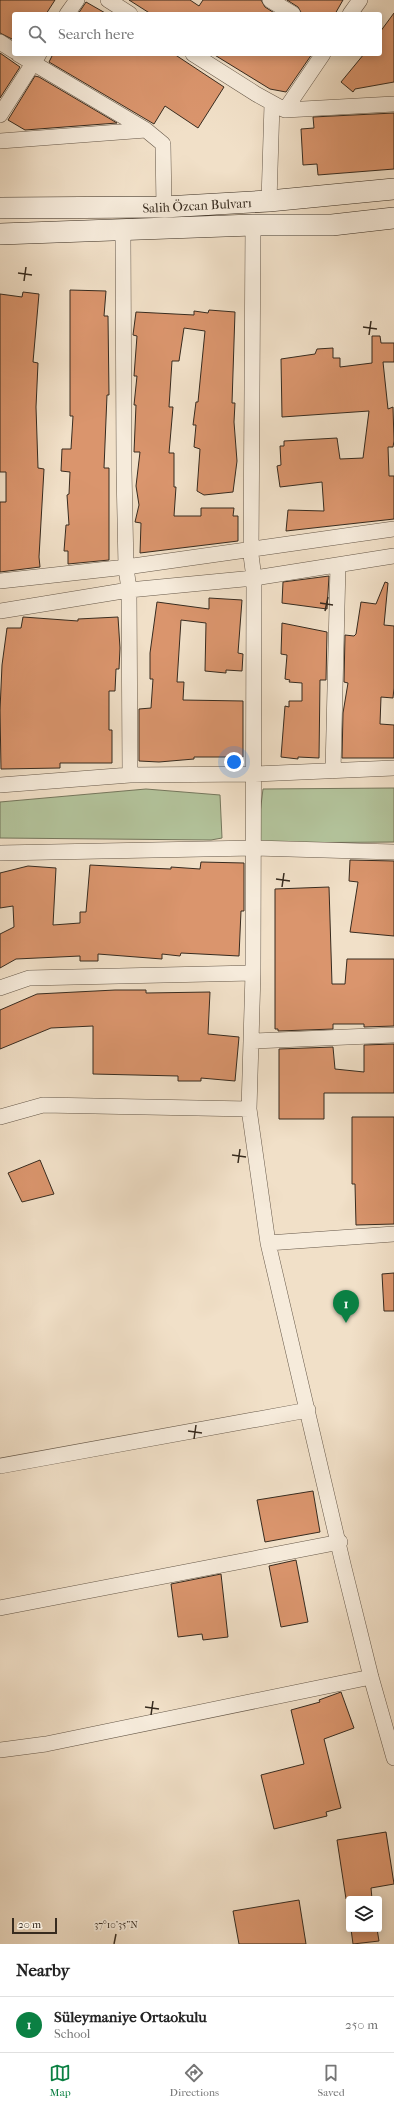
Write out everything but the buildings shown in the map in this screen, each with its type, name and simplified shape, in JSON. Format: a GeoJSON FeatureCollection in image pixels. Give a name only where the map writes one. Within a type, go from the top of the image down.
{"type":"FeatureCollection","features":[{"type":"Feature","properties":{"kind":"main road","name":"Salih Özcan Bulvarı"},"geometry":{"type":"LineString","coordinates":[[0,208],[164,207],[269,202],[394,189]]}},
{"type":"Feature","properties":{"kind":"main road","name":"Salih Özcan Bulvarı"},"geometry":{"type":"LineString","coordinates":[[0,234],[124,231],[253,225],[332,225],[394,218]]}},
{"type":"Feature","properties":{"kind":"street"},"geometry":{"type":"LineString","coordinates":[[68,12],[77,0]]}},
{"type":"Feature","properties":{"kind":"street"},"geometry":{"type":"LineString","coordinates":[[108,0],[127,12]]}},
{"type":"Feature","properties":{"kind":"street"},"geometry":{"type":"LineString","coordinates":[[270,0],[290,12]]}},
{"type":"Feature","properties":{"kind":"street"},"geometry":{"type":"LineString","coordinates":[[351,12],[360,0]]}},
{"type":"Feature","properties":{"kind":"street"},"geometry":{"type":"LineString","coordinates":[[0,42],[12,50]]}},
{"type":"Feature","properties":{"kind":"street"},"geometry":{"type":"LineString","coordinates":[[25,56],[36,59],[146,130],[163,144],[164,207]]}},
{"type":"Feature","properties":{"kind":"street"},"geometry":{"type":"LineString","coordinates":[[196,56],[256,94],[285,110]]}},
{"type":"Feature","properties":{"kind":"street"},"geometry":{"type":"LineString","coordinates":[[285,110],[321,56]]}},
{"type":"Feature","properties":{"kind":"street"},"geometry":{"type":"LineString","coordinates":[[0,115],[36,59]]}},
{"type":"Feature","properties":{"kind":"street"},"geometry":{"type":"LineString","coordinates":[[269,202],[272,104],[285,110],[394,104]]}},
{"type":"Feature","properties":{"kind":"street"},"geometry":{"type":"LineString","coordinates":[[0,141],[146,130]]}},
{"type":"Feature","properties":{"kind":"street"},"geometry":{"type":"LineString","coordinates":[[253,225],[251,548],[254,578],[255,774],[252,1041],[249,1109],[268,1243],[371,1677],[394,1758]]}},
{"type":"Feature","properties":{"kind":"street"},"geometry":{"type":"LineString","coordinates":[[124,231],[124,470],[126,567],[130,590],[130,775]]}},
{"type":"Feature","properties":{"kind":"street"},"geometry":{"type":"LineString","coordinates":[[0,582],[126,567],[251,548],[394,529]]}},
{"type":"Feature","properties":{"kind":"street"},"geometry":{"type":"LineString","coordinates":[[0,611],[130,590],[254,578],[394,556]]}},
{"type":"Feature","properties":{"kind":"street"},"geometry":{"type":"LineString","coordinates":[[333,771],[338,565]]}},
{"type":"Feature","properties":{"kind":"street"},"geometry":{"type":"LineString","coordinates":[[0,785],[130,775],[255,774],[394,768]]}},
{"type":"Feature","properties":{"kind":"street"},"geometry":{"type":"LineString","coordinates":[[0,853],[254,848],[394,852]]}},
{"type":"Feature","properties":{"kind":"street"},"geometry":{"type":"LineString","coordinates":[[0,988],[29,978],[253,973]]}},
{"type":"Feature","properties":{"kind":"street"},"geometry":{"type":"LineString","coordinates":[[252,1041],[394,1035]]}},
{"type":"Feature","properties":{"kind":"street"},"geometry":{"type":"LineString","coordinates":[[0,1117],[43,1105],[249,1109]]}},
{"type":"Feature","properties":{"kind":"street"},"geometry":{"type":"LineString","coordinates":[[268,1243],[394,1234]]}},
{"type":"Feature","properties":{"kind":"street"},"geometry":{"type":"LineString","coordinates":[[0,1466],[308,1410]]}},
{"type":"Feature","properties":{"kind":"street"},"geometry":{"type":"LineString","coordinates":[[0,1608],[340,1542]]}},
{"type":"Feature","properties":{"kind":"street"},"geometry":{"type":"LineString","coordinates":[[0,1750],[46,1744],[371,1677]]}},
{"type":"Feature","properties":{"kind":"green space"},"geometry":{"type":"Polygon","coordinates":[[[394,788],[394,842],[266,843],[259,841],[258,830],[263,789],[394,788]]]}},
{"type":"Feature","properties":{"kind":"green space"},"geometry":{"type":"Polygon","coordinates":[[[146,789],[220,795],[222,838],[211,840],[0,838],[0,802],[146,789]]]}},
{"type":"Feature","properties":{"kind":"place","name":"Süleymaniye Ortaokulu"},"geometry":{"type":"Point","coordinates":[346,1323]}}]}
